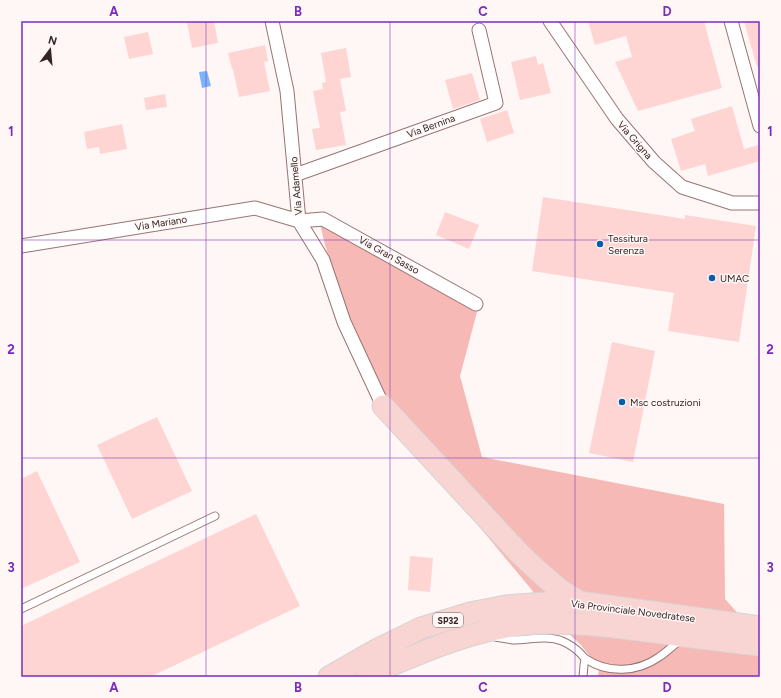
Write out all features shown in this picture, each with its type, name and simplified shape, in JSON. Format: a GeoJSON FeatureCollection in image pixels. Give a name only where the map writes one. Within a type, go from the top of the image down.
{"type":"FeatureCollection","features":[{"type":"Feature","properties":{"kind":"main road"},"geometry":{"type":"LineString","coordinates":[[384,406],[518,552],[560,590],[579,602]]}},
{"type":"Feature","properties":{"kind":"main road","name":"Via Provinciale Novedratese"},"geometry":{"type":"LineString","coordinates":[[330,677],[376,650],[421,628],[470,613],[506,606],[579,602],[760,627]]}},
{"type":"Feature","properties":{"kind":"main road","name":"Via Provinciale Novedratese"},"geometry":{"type":"LineString","coordinates":[[367,677],[437,646],[487,631],[513,626],[542,623],[580,624],[632,629],[760,645]]}},
{"type":"Feature","properties":{"kind":"street","name":"Via Adamello"},"geometry":{"type":"LineString","coordinates":[[272,21],[287,91],[299,221],[323,260],[344,322],[384,406]]}},
{"type":"Feature","properties":{"kind":"street","name":"Via Grigna"},"geometry":{"type":"LineString","coordinates":[[550,21],[617,119],[654,162],[682,187],[732,203],[760,203]]}},
{"type":"Feature","properties":{"kind":"street"},"geometry":{"type":"LineString","coordinates":[[731,21],[760,126]]}},
{"type":"Feature","properties":{"kind":"street","name":"Via Bernina"},"geometry":{"type":"LineString","coordinates":[[295,175],[496,103],[479,30]]}},
{"type":"Feature","properties":{"kind":"street","name":"Via Mariano"},"geometry":{"type":"LineString","coordinates":[[21,246],[255,208],[299,221]]}},
{"type":"Feature","properties":{"kind":"street","name":"Via Gran Sasso"},"geometry":{"type":"LineString","coordinates":[[299,221],[324,219],[476,304]]}},
{"type":"Feature","properties":{"kind":"lane"},"geometry":{"type":"LineString","coordinates":[[21,609],[215,516]]}},
{"type":"Feature","properties":{"kind":"lane","name":"Via Provinciale Novedratese"},"geometry":{"type":"LineString","coordinates":[[487,631],[493,636],[512,640],[552,638],[562,640],[572,646],[586,659],[598,665],[613,669],[629,669],[645,665],[687,637]]}},
{"type":"Feature","properties":{"kind":"lane"},"geometry":{"type":"LineString","coordinates":[[583,677],[586,659]]}},
{"type":"Feature","properties":{"kind":"shaded area"},"geometry":{"type":"Polygon","coordinates":[[[320,224],[477,312],[460,376],[482,457],[724,504],[725,599],[760,638],[760,677],[598,677],[599,669],[581,645],[565,630],[376,402],[325,245],[320,224]]]}},
{"type":"Feature","properties":{"kind":"water"},"geometry":{"type":"Polygon","coordinates":[[[207,71],[211,86],[202,88],[199,72],[207,71]]]}},
{"type":"Feature","properties":{"kind":"building"},"geometry":{"type":"Polygon","coordinates":[[[214,21],[218,43],[192,48],[187,23],[214,21]]]}},
{"type":"Feature","properties":{"kind":"building"},"geometry":{"type":"Polygon","coordinates":[[[588,21],[704,21],[722,88],[638,111],[615,62],[632,57],[626,36],[595,45],[588,21]]]}},
{"type":"Feature","properties":{"kind":"building"},"geometry":{"type":"Polygon","coordinates":[[[744,21],[760,21],[760,66],[757,67],[744,21]]]}},
{"type":"Feature","properties":{"kind":"building"},"geometry":{"type":"Polygon","coordinates":[[[148,32],[153,54],[129,59],[124,37],[148,32]]]}},
{"type":"Feature","properties":{"kind":"building"},"geometry":{"type":"Polygon","coordinates":[[[265,45],[268,61],[264,62],[270,91],[239,97],[228,53],[265,45]]]}},
{"type":"Feature","properties":{"kind":"building"},"geometry":{"type":"Polygon","coordinates":[[[346,48],[351,77],[340,79],[346,111],[340,112],[346,145],[316,150],[312,129],[320,128],[313,91],[323,89],[322,83],[326,82],[321,53],[346,48]]]}},
{"type":"Feature","properties":{"kind":"building"},"geometry":{"type":"Polygon","coordinates":[[[536,56],[538,65],[543,63],[551,93],[520,100],[511,62],[536,56]]]}},
{"type":"Feature","properties":{"kind":"building"},"geometry":{"type":"Polygon","coordinates":[[[472,73],[480,100],[453,109],[445,80],[472,73]]]}},
{"type":"Feature","properties":{"kind":"building"},"geometry":{"type":"Polygon","coordinates":[[[165,94],[167,107],[146,110],[144,98],[165,94]]]}},
{"type":"Feature","properties":{"kind":"building"},"geometry":{"type":"Polygon","coordinates":[[[732,106],[744,149],[758,145],[760,151],[760,161],[708,176],[705,164],[681,171],[671,139],[695,131],[691,119],[732,106]]]}},
{"type":"Feature","properties":{"kind":"building"},"geometry":{"type":"Polygon","coordinates":[[[507,110],[514,133],[487,142],[480,119],[507,110]]]}},
{"type":"Feature","properties":{"kind":"building"},"geometry":{"type":"Polygon","coordinates":[[[122,124],[127,149],[100,154],[99,147],[87,149],[84,132],[122,124]]]}},
{"type":"Feature","properties":{"kind":"building"},"geometry":{"type":"Polygon","coordinates":[[[543,197],[685,219],[685,215],[756,226],[739,342],[668,331],[674,293],[532,271],[543,197]]]}},
{"type":"Feature","properties":{"kind":"building"},"geometry":{"type":"Polygon","coordinates":[[[445,212],[479,225],[469,249],[436,235],[445,212]]]}},
{"type":"Feature","properties":{"kind":"building","name":"Msc costruzioni"},"geometry":{"type":"Polygon","coordinates":[[[612,342],[655,351],[633,462],[589,453],[612,342]]]}},
{"type":"Feature","properties":{"kind":"building"},"geometry":{"type":"Polygon","coordinates":[[[157,417],[192,491],[132,519],[97,445],[157,417]]]}},
{"type":"Feature","properties":{"kind":"building"},"geometry":{"type":"Polygon","coordinates":[[[37,471],[80,562],[21,589],[21,479],[37,471]]]}},
{"type":"Feature","properties":{"kind":"building"},"geometry":{"type":"Polygon","coordinates":[[[256,514],[300,606],[150,677],[21,677],[21,626],[256,514]]]}},
{"type":"Feature","properties":{"kind":"building"},"geometry":{"type":"Polygon","coordinates":[[[410,556],[433,558],[430,592],[408,590],[410,556]]]}},
{"type":"Feature","properties":{"kind":"place","name":"Tessitura Serenza"},"geometry":{"type":"Point","coordinates":[600,244]}},
{"type":"Feature","properties":{"kind":"place","name":"UMAC"},"geometry":{"type":"Point","coordinates":[712,278]}},
{"type":"Feature","properties":{"kind":"place","name":"Msc costruzioni"},"geometry":{"type":"Point","coordinates":[622,402]}}]}
